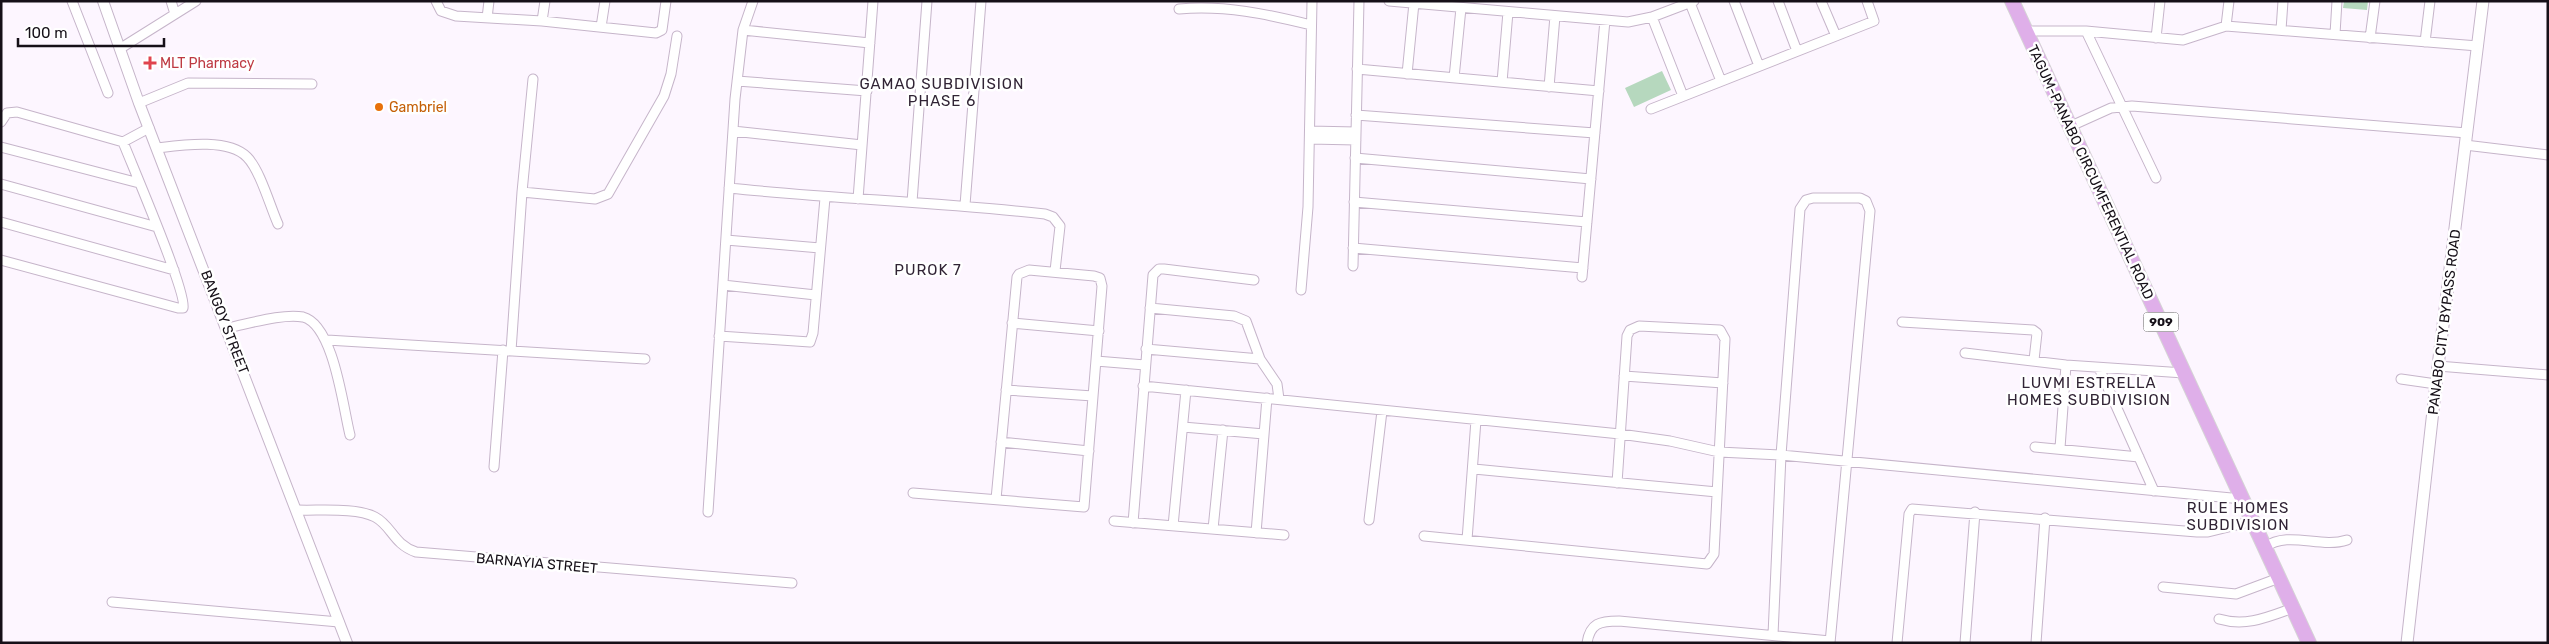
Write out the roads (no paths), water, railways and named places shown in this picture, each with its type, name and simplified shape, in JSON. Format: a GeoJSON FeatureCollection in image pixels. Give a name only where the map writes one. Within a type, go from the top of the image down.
{"type":"FeatureCollection","features":[{"type":"Feature","properties":{"kind":"main road","name":"TAGUM-PANABO CIRCUMFERENTIAL ROAD"},"geometry":{"type":"LineString","coordinates":[[2012,1],[2309,643]]}},
{"type":"Feature","properties":{"kind":"main road","name":"PANABO CITY BYPASS ROAD"},"geometry":{"type":"LineString","coordinates":[[2407,643],[2438,366],[2483,1]]}},
{"type":"Feature","properties":{"kind":"street"},"geometry":{"type":"LineString","coordinates":[[72,1],[108,92]]}},
{"type":"Feature","properties":{"kind":"street","name":"BANGOY STREET"},"geometry":{"type":"LineString","coordinates":[[103,1],[139,102],[347,643]]}},
{"type":"Feature","properties":{"kind":"street"},"geometry":{"type":"LineString","coordinates":[[171,1],[175,14]]}},
{"type":"Feature","properties":{"kind":"street"},"geometry":{"type":"LineString","coordinates":[[121,48],[196,1]]}},
{"type":"Feature","properties":{"kind":"street"},"geometry":{"type":"LineString","coordinates":[[436,1],[441,11],[447,14],[660,32],[663,25],[666,1]]}},
{"type":"Feature","properties":{"kind":"street"},"geometry":{"type":"LineString","coordinates":[[487,18],[489,1]]}},
{"type":"Feature","properties":{"kind":"street"},"geometry":{"type":"LineString","coordinates":[[542,21],[545,1]]}},
{"type":"Feature","properties":{"kind":"street"},"geometry":{"type":"LineString","coordinates":[[601,27],[605,1]]}},
{"type":"Feature","properties":{"kind":"street"},"geometry":{"type":"LineString","coordinates":[[708,512],[737,81],[743,30],[753,1]]}},
{"type":"Feature","properties":{"kind":"street"},"geometry":{"type":"LineString","coordinates":[[858,199],[873,1]]}},
{"type":"Feature","properties":{"kind":"street"},"geometry":{"type":"LineString","coordinates":[[912,202],[927,1]]}},
{"type":"Feature","properties":{"kind":"street"},"geometry":{"type":"LineString","coordinates":[[966,205],[981,1]]}},
{"type":"Feature","properties":{"kind":"street"},"geometry":{"type":"LineString","coordinates":[[1301,290],[1308,207],[1312,1]]}},
{"type":"Feature","properties":{"kind":"street"},"geometry":{"type":"LineString","coordinates":[[1353,266],[1359,1]]}},
{"type":"Feature","properties":{"kind":"street"},"geometry":{"type":"LineString","coordinates":[[1389,1],[1628,22],[1652,18],[1692,2],[1721,81]]}},
{"type":"Feature","properties":{"kind":"street"},"geometry":{"type":"LineString","coordinates":[[1734,1],[1759,66]]}},
{"type":"Feature","properties":{"kind":"street"},"geometry":{"type":"LineString","coordinates":[[1778,1],[1797,52]]}},
{"type":"Feature","properties":{"kind":"street"},"geometry":{"type":"LineString","coordinates":[[1821,1],[1836,36]]}},
{"type":"Feature","properties":{"kind":"street"},"geometry":{"type":"LineString","coordinates":[[1651,109],[1874,21],[1867,1]]}},
{"type":"Feature","properties":{"kind":"street"},"geometry":{"type":"LineString","coordinates":[[2156,38],[2160,1]]}},
{"type":"Feature","properties":{"kind":"street"},"geometry":{"type":"LineString","coordinates":[[2226,26],[2228,1]]}},
{"type":"Feature","properties":{"kind":"street"},"geometry":{"type":"LineString","coordinates":[[2281,30],[2283,1]]}},
{"type":"Feature","properties":{"kind":"street"},"geometry":{"type":"LineString","coordinates":[[2335,34],[2337,1]]}},
{"type":"Feature","properties":{"kind":"street"},"geometry":{"type":"LineString","coordinates":[[2370,38],[2375,1]]}},
{"type":"Feature","properties":{"kind":"street"},"geometry":{"type":"LineString","coordinates":[[2425,42],[2430,1]]}},
{"type":"Feature","properties":{"kind":"street"},"geometry":{"type":"LineString","coordinates":[[1407,74],[1414,4]]}},
{"type":"Feature","properties":{"kind":"street"},"geometry":{"type":"LineString","coordinates":[[1179,9],[1217,7],[1236,9],[1311,25]]}},
{"type":"Feature","properties":{"kind":"street"},"geometry":{"type":"LineString","coordinates":[[1454,78],[1461,8]]}},
{"type":"Feature","properties":{"kind":"street"},"geometry":{"type":"LineString","coordinates":[[1502,82],[1508,12]]}},
{"type":"Feature","properties":{"kind":"street"},"geometry":{"type":"LineString","coordinates":[[1549,86],[1555,16]]}},
{"type":"Feature","properties":{"kind":"street"},"geometry":{"type":"LineString","coordinates":[[1652,18],[1683,96]]}},
{"type":"Feature","properties":{"kind":"street"},"geometry":{"type":"LineString","coordinates":[[1353,248],[1583,272],[1605,20]]}},
{"type":"Feature","properties":{"kind":"street"},"geometry":{"type":"LineString","coordinates":[[2026,31],[2086,32],[2183,40],[2226,26],[2478,46]]}},
{"type":"Feature","properties":{"kind":"street"},"geometry":{"type":"LineString","coordinates":[[743,30],[870,43]]}},
{"type":"Feature","properties":{"kind":"street"},"geometry":{"type":"LineString","coordinates":[[2086,32],[2156,178]]}},
{"type":"Feature","properties":{"kind":"street"},"geometry":{"type":"LineString","coordinates":[[522,192],[595,198],[608,194],[664,96],[671,74],[677,36]]}},
{"type":"Feature","properties":{"kind":"street"},"geometry":{"type":"LineString","coordinates":[[1357,69],[1599,91]]}},
{"type":"Feature","properties":{"kind":"street"},"geometry":{"type":"LineString","coordinates":[[494,467],[533,79]]}},
{"type":"Feature","properties":{"kind":"street"},"geometry":{"type":"LineString","coordinates":[[737,81],[867,92]]}},
{"type":"Feature","properties":{"kind":"street"},"geometry":{"type":"LineString","coordinates":[[139,102],[188,83],[312,84]]}},
{"type":"Feature","properties":{"kind":"street"},"geometry":{"type":"LineString","coordinates":[[2071,126],[2111,108],[2123,106],[2466,139],[2548,155]]}},
{"type":"Feature","properties":{"kind":"street"},"geometry":{"type":"LineString","coordinates":[[1,122],[7,113],[17,112],[123,142],[149,128]]}},
{"type":"Feature","properties":{"kind":"street"},"geometry":{"type":"LineString","coordinates":[[1356,115],[1595,133]]}},
{"type":"Feature","properties":{"kind":"street"},"geometry":{"type":"LineString","coordinates":[[733,132],[862,145]]}},
{"type":"Feature","properties":{"kind":"street"},"geometry":{"type":"LineString","coordinates":[[1310,135],[1356,136]]}},
{"type":"Feature","properties":{"kind":"street"},"geometry":{"type":"LineString","coordinates":[[1,260],[182,308],[184,300],[174,270],[123,142]]}},
{"type":"Feature","properties":{"kind":"street"},"geometry":{"type":"LineString","coordinates":[[157,148],[209,145],[239,151],[253,165],[278,224]]}},
{"type":"Feature","properties":{"kind":"street"},"geometry":{"type":"LineString","coordinates":[[1,147],[139,183]]}},
{"type":"Feature","properties":{"kind":"street"},"geometry":{"type":"LineString","coordinates":[[1355,158],[1591,179]]}},
{"type":"Feature","properties":{"kind":"street"},"geometry":{"type":"LineString","coordinates":[[1,184],[157,228]]}},
{"type":"Feature","properties":{"kind":"street"},"geometry":{"type":"LineString","coordinates":[[729,188],[824,198],[966,205],[1053,217],[1060,226],[1055,271]]}},
{"type":"Feature","properties":{"kind":"street"},"geometry":{"type":"LineString","coordinates":[[719,336],[810,342],[813,333],[824,198]]}},
{"type":"Feature","properties":{"kind":"street"},"geometry":{"type":"LineString","coordinates":[[1587,643],[1588,632],[1592,626],[1600,621],[1773,635],[1830,642],[1870,211],[1866,201],[1854,198],[1813,198],[1806,200],[1800,209],[1781,455],[1773,635]]}},
{"type":"Feature","properties":{"kind":"street"},"geometry":{"type":"LineString","coordinates":[[1354,202],[1587,222]]}},
{"type":"Feature","properties":{"kind":"street"},"geometry":{"type":"LineString","coordinates":[[1,222],[174,270]]}},
{"type":"Feature","properties":{"kind":"street"},"geometry":{"type":"LineString","coordinates":[[726,240],[820,248]]}},
{"type":"Feature","properties":{"kind":"street"},"geometry":{"type":"LineString","coordinates":[[1133,523],[1153,275],[1159,269],[1254,280]]}},
{"type":"Feature","properties":{"kind":"street"},"geometry":{"type":"LineString","coordinates":[[913,493],[1084,507],[1099,331],[1102,286],[1100,278],[1086,274],[1029,270],[1019,274],[1015,282],[996,499]]}},
{"type":"Feature","properties":{"kind":"street"},"geometry":{"type":"LineString","coordinates":[[723,285],[816,295]]}},
{"type":"Feature","properties":{"kind":"street"},"geometry":{"type":"LineString","coordinates":[[1150,308],[1242,318],[1249,325],[1260,359],[1274,379],[1279,399]]}},
{"type":"Feature","properties":{"kind":"street"},"geometry":{"type":"LineString","coordinates":[[227,328],[271,319],[304,318],[314,324],[327,340],[350,435]]}},
{"type":"Feature","properties":{"kind":"street"},"geometry":{"type":"LineString","coordinates":[[1902,322],[2033,330],[2036,333],[2034,360]]}},
{"type":"Feature","properties":{"kind":"street"},"geometry":{"type":"LineString","coordinates":[[1012,323],[1099,331]]}},
{"type":"Feature","properties":{"kind":"street"},"geometry":{"type":"LineString","coordinates":[[1424,536],[1707,564],[1714,554],[1725,339],[1723,333],[1717,328],[1639,326],[1633,327],[1627,336],[1617,483]]}},
{"type":"Feature","properties":{"kind":"street"},"geometry":{"type":"LineString","coordinates":[[327,340],[645,358]]}},
{"type":"Feature","properties":{"kind":"street"},"geometry":{"type":"LineString","coordinates":[[1146,349],[1260,359]]}},
{"type":"Feature","properties":{"kind":"street"},"geometry":{"type":"LineString","coordinates":[[1965,353],[2066,365],[2184,373]]}},
{"type":"Feature","properties":{"kind":"street"},"geometry":{"type":"LineString","coordinates":[[1096,361],[1145,365]]}},
{"type":"Feature","properties":{"kind":"street"},"geometry":{"type":"LineString","coordinates":[[2060,448],[2066,365]]}},
{"type":"Feature","properties":{"kind":"street"},"geometry":{"type":"LineString","coordinates":[[2438,366],[2548,375]]}},
{"type":"Feature","properties":{"kind":"street"},"geometry":{"type":"LineString","coordinates":[[2099,368],[2154,491]]}},
{"type":"Feature","properties":{"kind":"street"},"geometry":{"type":"LineString","coordinates":[[1624,376],[1723,383]]}},
{"type":"Feature","properties":{"kind":"street"},"geometry":{"type":"LineString","coordinates":[[2401,379],[2436,384]]}},
{"type":"Feature","properties":{"kind":"street"},"geometry":{"type":"LineString","coordinates":[[1143,386],[1279,399],[1382,412],[1620,434],[1670,441],[1719,452],[1781,455],[2242,499]]}},
{"type":"Feature","properties":{"kind":"street"},"geometry":{"type":"LineString","coordinates":[[1006,390],[1093,396]]}},
{"type":"Feature","properties":{"kind":"street"},"geometry":{"type":"LineString","coordinates":[[1173,526],[1186,390]]}},
{"type":"Feature","properties":{"kind":"street"},"geometry":{"type":"LineString","coordinates":[[1256,533],[1267,398]]}},
{"type":"Feature","properties":{"kind":"street"},"geometry":{"type":"LineString","coordinates":[[1369,520],[1382,412]]}},
{"type":"Feature","properties":{"kind":"street"},"geometry":{"type":"LineString","coordinates":[[1468,540],[1476,420]]}},
{"type":"Feature","properties":{"kind":"street"},"geometry":{"type":"LineString","coordinates":[[1183,427],[1264,434]]}},
{"type":"Feature","properties":{"kind":"street"},"geometry":{"type":"LineString","coordinates":[[1213,529],[1223,430]]}},
{"type":"Feature","properties":{"kind":"street"},"geometry":{"type":"LineString","coordinates":[[1001,442],[1089,451]]}},
{"type":"Feature","properties":{"kind":"street"},"geometry":{"type":"LineString","coordinates":[[2035,446],[2139,458]]}},
{"type":"Feature","properties":{"kind":"street"},"geometry":{"type":"LineString","coordinates":[[1474,469],[1718,492]]}},
{"type":"Feature","properties":{"kind":"street"},"geometry":{"type":"LineString","coordinates":[[1898,643],[1910,511],[1916,508],[2197,532],[2208,532],[2253,521]]}},
{"type":"Feature","properties":{"kind":"street","name":"BARNAYIA STREET"},"geometry":{"type":"LineString","coordinates":[[296,510],[362,513],[375,517],[384,524],[396,541],[407,549],[422,553],[792,583]]}},
{"type":"Feature","properties":{"kind":"street"},"geometry":{"type":"LineString","coordinates":[[1965,643],[1975,512]]}},
{"type":"Feature","properties":{"kind":"street"},"geometry":{"type":"LineString","coordinates":[[2036,643],[2045,518]]}},
{"type":"Feature","properties":{"kind":"street"},"geometry":{"type":"LineString","coordinates":[[1114,521],[1284,535]]}},
{"type":"Feature","properties":{"kind":"street"},"geometry":{"type":"LineString","coordinates":[[2265,547],[2279,540],[2324,543],[2347,540]]}},
{"type":"Feature","properties":{"kind":"street"},"geometry":{"type":"LineString","coordinates":[[2163,587],[2236,594],[2279,578]]}},
{"type":"Feature","properties":{"kind":"street"},"geometry":{"type":"LineString","coordinates":[[112,602],[339,622]]}},
{"type":"Feature","properties":{"kind":"street"},"geometry":{"type":"LineString","coordinates":[[2219,619],[2234,623],[2248,623],[2293,608]]}},
{"type":"Feature","properties":{"kind":"place","name":"MLT Pharmacy"},"geometry":{"type":"Point","coordinates":[150,63]}},
{"type":"Feature","properties":{"kind":"place","name":"Gambriel"},"geometry":{"type":"Point","coordinates":[379,107]}},
{"type":"Feature","properties":{"kind":"district","name":"GAMAO SUBDIVISION PHASE 6"},"geometry":{"type":"Point","coordinates":[942,92]}},
{"type":"Feature","properties":{"kind":"district","name":"PUROK 7"},"geometry":{"type":"Point","coordinates":[928,270]}},
{"type":"Feature","properties":{"kind":"district","name":"LUVMI ESTRELLA HOMES SUBDIVISION"},"geometry":{"type":"Point","coordinates":[2089,392]}},
{"type":"Feature","properties":{"kind":"district","name":"RULE HOMES SUBDIVISION"},"geometry":{"type":"Point","coordinates":[2238,516]}}]}
